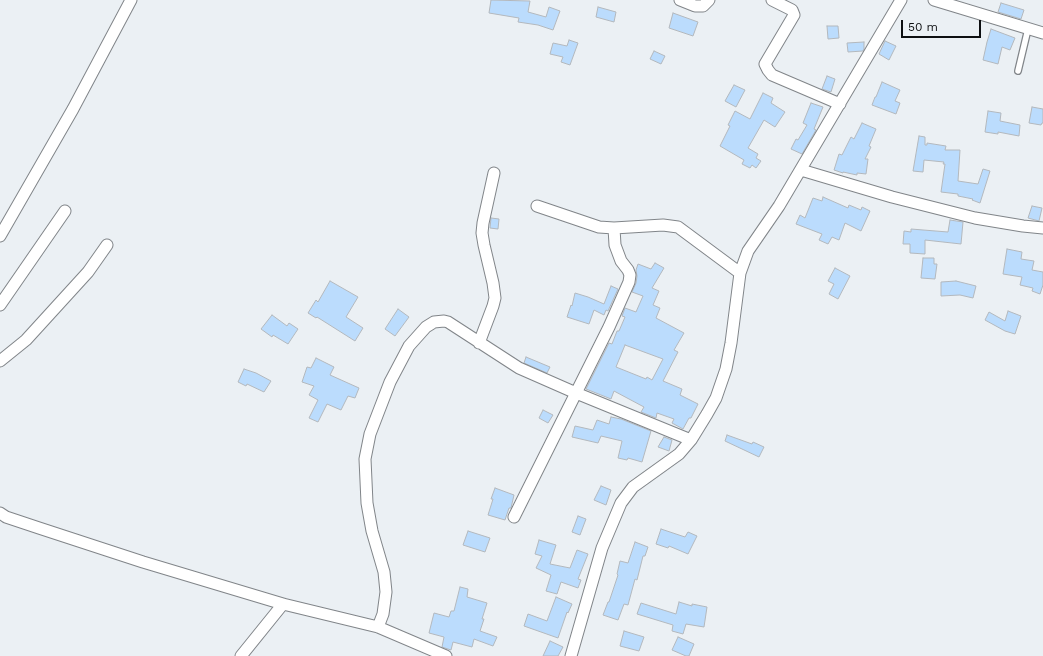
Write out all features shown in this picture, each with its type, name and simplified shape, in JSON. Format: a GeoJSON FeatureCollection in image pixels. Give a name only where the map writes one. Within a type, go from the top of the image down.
{"type":"FeatureCollection","features":[{"type":"Feature","properties":{"kind":"street"},"geometry":{"type":"LineString","coordinates":[[0,236],[73,109],[131,0]]}},
{"type":"Feature","properties":{"kind":"street"},"geometry":{"type":"LineString","coordinates":[[680,0],[695,6],[703,6],[709,0]]}},
{"type":"Feature","properties":{"kind":"street"},"geometry":{"type":"LineString","coordinates":[[772,0],[792,10],[794,15],[765,64],[768,70],[772,75],[840,104]]}},
{"type":"Feature","properties":{"kind":"street"},"geometry":{"type":"LineString","coordinates":[[571,656],[602,548],[621,503],[633,487],[679,454],[691,440],[716,398],[726,369],[731,344],[740,273],[748,251],[779,206],[801,170],[901,0]]}},
{"type":"Feature","properties":{"kind":"street"},"geometry":{"type":"LineString","coordinates":[[934,0],[1043,34]]}},
{"type":"Feature","properties":{"kind":"street"},"geometry":{"type":"LineString","coordinates":[[801,170],[892,197],[976,218],[1043,228]]}},
{"type":"Feature","properties":{"kind":"street"},"geometry":{"type":"LineString","coordinates":[[479,343],[495,298],[493,282],[482,234],[483,222],[494,173]]}},
{"type":"Feature","properties":{"kind":"street"},"geometry":{"type":"LineString","coordinates":[[537,206],[599,227],[614,228],[664,225],[678,227],[740,273]]}},
{"type":"Feature","properties":{"kind":"street"},"geometry":{"type":"LineString","coordinates":[[0,305],[66,211]]}},
{"type":"Feature","properties":{"kind":"street"},"geometry":{"type":"LineString","coordinates":[[514,517],[609,327],[629,282],[630,275],[628,270],[620,261],[615,245],[614,228]]}},
{"type":"Feature","properties":{"kind":"street"},"geometry":{"type":"LineString","coordinates":[[0,361],[26,340],[88,272],[107,245]]}},
{"type":"Feature","properties":{"kind":"street"},"geometry":{"type":"LineString","coordinates":[[378,627],[383,614],[386,592],[384,572],[372,532],[367,503],[365,459],[370,434],[390,382],[409,346],[426,328],[434,322],[448,322],[518,368],[691,440]]}},
{"type":"Feature","properties":{"kind":"street"},"geometry":{"type":"LineString","coordinates":[[2,517],[283,604],[378,627],[446,656]]}},
{"type":"Feature","properties":{"kind":"street"},"geometry":{"type":"LineString","coordinates":[[241,656],[283,604]]}},
{"type":"Feature","properties":{"kind":"lane"},"geometry":{"type":"LineString","coordinates":[[1018,71],[1028,29]]}},
{"type":"Feature","properties":{"kind":"building"},"geometry":{"type":"Polygon","coordinates":[[[491,0],[530,1],[528,12],[546,17],[549,7],[560,11],[553,30],[538,25],[518,22],[519,18],[489,13],[491,0]]]}},
{"type":"Feature","properties":{"kind":"building"},"geometry":{"type":"Polygon","coordinates":[[[1001,3],[1024,10],[1021,19],[998,12],[1001,3]]]}},
{"type":"Feature","properties":{"kind":"building"},"geometry":{"type":"Polygon","coordinates":[[[598,7],[616,12],[614,22],[596,17],[598,7]]]}},
{"type":"Feature","properties":{"kind":"building"},"geometry":{"type":"Polygon","coordinates":[[[673,13],[698,22],[693,36],[669,28],[673,13]]]}},
{"type":"Feature","properties":{"kind":"building"},"geometry":{"type":"Polygon","coordinates":[[[827,26],[838,26],[839,38],[828,39],[827,26]]]}},
{"type":"Feature","properties":{"kind":"building"},"geometry":{"type":"Polygon","coordinates":[[[991,29],[1015,38],[1010,50],[1002,47],[998,64],[983,60],[991,29]]]}},
{"type":"Feature","properties":{"kind":"building"},"geometry":{"type":"Polygon","coordinates":[[[569,40],[578,43],[570,65],[561,62],[563,57],[550,54],[553,43],[567,46],[569,40]]]}},
{"type":"Feature","properties":{"kind":"building"},"geometry":{"type":"Polygon","coordinates":[[[885,41],[896,46],[889,60],[879,54],[885,41]]]}},
{"type":"Feature","properties":{"kind":"building"},"geometry":{"type":"Polygon","coordinates":[[[864,42],[863,51],[848,52],[847,43],[864,42]]]}},
{"type":"Feature","properties":{"kind":"building"},"geometry":{"type":"Polygon","coordinates":[[[654,51],[665,56],[661,64],[650,59],[654,51]]]}},
{"type":"Feature","properties":{"kind":"building"},"geometry":{"type":"Polygon","coordinates":[[[827,76],[835,79],[831,92],[822,89],[827,76]]]}},
{"type":"Feature","properties":{"kind":"building"},"geometry":{"type":"Polygon","coordinates":[[[882,82],[900,90],[895,101],[900,103],[896,114],[872,105],[882,82]]]}},
{"type":"Feature","properties":{"kind":"building"},"geometry":{"type":"Polygon","coordinates":[[[734,85],[745,90],[736,107],[725,101],[734,85]]]}},
{"type":"Feature","properties":{"kind":"building"},"geometry":{"type":"Polygon","coordinates":[[[763,93],[773,98],[771,103],[785,112],[775,127],[764,120],[748,148],[758,154],[756,158],[761,161],[756,168],[752,165],[750,168],[742,164],[744,160],[720,146],[730,126],[728,125],[735,111],[750,119],[763,93]]]}},
{"type":"Feature","properties":{"kind":"building"},"geometry":{"type":"Polygon","coordinates":[[[811,103],[823,107],[814,129],[816,130],[802,154],[791,149],[796,139],[798,140],[807,125],[803,123],[811,103]]]}},
{"type":"Feature","properties":{"kind":"building"},"geometry":{"type":"Polygon","coordinates":[[[1032,107],[1043,109],[1043,123],[1041,125],[1029,123],[1032,107]]]}},
{"type":"Feature","properties":{"kind":"building"},"geometry":{"type":"Polygon","coordinates":[[[988,111],[1001,113],[1000,121],[1020,125],[1019,136],[998,132],[998,134],[985,132],[988,111]]]}},
{"type":"Feature","properties":{"kind":"building"},"geometry":{"type":"Polygon","coordinates":[[[862,123],[876,129],[869,146],[871,147],[865,159],[868,159],[866,174],[857,173],[857,175],[834,170],[839,154],[842,155],[851,137],[854,139],[862,123]]]}},
{"type":"Feature","properties":{"kind":"building"},"geometry":{"type":"Polygon","coordinates":[[[919,136],[925,137],[925,145],[927,145],[927,143],[946,146],[945,150],[960,150],[958,181],[978,184],[983,169],[990,171],[980,203],[972,200],[973,199],[958,196],[958,194],[941,192],[944,162],[924,160],[923,172],[913,171],[919,136]]]}},
{"type":"Feature","properties":{"kind":"building"},"geometry":{"type":"Polygon","coordinates":[[[823,197],[848,208],[849,205],[861,210],[862,207],[870,211],[861,231],[845,223],[839,240],[832,237],[828,244],[819,240],[822,234],[796,224],[800,215],[805,218],[813,198],[822,201],[823,197]]]}},
{"type":"Feature","properties":{"kind":"building"},"geometry":{"type":"Polygon","coordinates":[[[1032,206],[1042,208],[1039,221],[1028,218],[1032,206]]]}},
{"type":"Feature","properties":{"kind":"building"},"geometry":{"type":"Polygon","coordinates":[[[491,218],[499,219],[498,229],[490,228],[491,218]]]}},
{"type":"Feature","properties":{"kind":"building"},"geometry":{"type":"Polygon","coordinates":[[[950,220],[963,222],[961,244],[925,240],[925,254],[910,253],[910,244],[903,244],[904,231],[911,232],[911,229],[948,232],[950,220]]]}},
{"type":"Feature","properties":{"kind":"building"},"geometry":{"type":"Polygon","coordinates":[[[1007,249],[1022,252],[1021,259],[1034,261],[1032,270],[1043,272],[1043,285],[1040,294],[1032,291],[1033,288],[1020,285],[1022,277],[1003,274],[1007,249]]]}},
{"type":"Feature","properties":{"kind":"building"},"geometry":{"type":"Polygon","coordinates":[[[923,258],[934,258],[934,264],[937,264],[935,279],[921,278],[923,258]]]}},
{"type":"Feature","properties":{"kind":"building"},"geometry":{"type":"Polygon","coordinates":[[[655,263],[664,268],[652,288],[659,291],[653,305],[660,308],[656,318],[684,333],[674,350],[678,352],[663,381],[682,389],[680,395],[698,404],[691,418],[689,418],[683,429],[672,423],[674,419],[657,413],[656,418],[641,412],[644,407],[614,391],[611,399],[586,389],[609,343],[612,344],[617,331],[619,331],[625,317],[622,316],[625,308],[636,312],[643,296],[632,292],[636,283],[636,270],[638,264],[651,269],[655,263]],[[625,345],[616,367],[652,380],[663,359],[625,345]]]}},
{"type":"Feature","properties":{"kind":"building"},"geometry":{"type":"Polygon","coordinates":[[[835,268],[850,276],[838,299],[829,294],[834,284],[828,281],[835,268]]]}},
{"type":"Feature","properties":{"kind":"building"},"geometry":{"type":"Polygon","coordinates":[[[330,281],[358,297],[346,317],[363,328],[355,341],[308,313],[316,300],[318,302],[330,281]]]}},
{"type":"Feature","properties":{"kind":"building"},"geometry":{"type":"Polygon","coordinates":[[[956,281],[976,286],[973,298],[960,295],[941,296],[941,282],[956,281]]]}},
{"type":"Feature","properties":{"kind":"building"},"geometry":{"type":"Polygon","coordinates":[[[611,286],[618,289],[608,311],[606,310],[604,315],[594,310],[589,324],[567,317],[571,305],[572,306],[575,293],[604,304],[611,286]]]}},
{"type":"Feature","properties":{"kind":"building"},"geometry":{"type":"Polygon","coordinates":[[[398,309],[409,317],[395,336],[385,329],[398,309]]]}},
{"type":"Feature","properties":{"kind":"building"},"geometry":{"type":"Polygon","coordinates":[[[1008,311],[1021,316],[1015,334],[1005,331],[985,320],[989,312],[1005,321],[1008,311]]]}},
{"type":"Feature","properties":{"kind":"building"},"geometry":{"type":"Polygon","coordinates":[[[272,315],[287,326],[289,323],[298,329],[288,344],[273,335],[272,337],[261,329],[272,315]]]}},
{"type":"Feature","properties":{"kind":"building"},"geometry":{"type":"Polygon","coordinates":[[[526,357],[550,367],[547,373],[524,363],[526,357]]]}},
{"type":"Feature","properties":{"kind":"building"},"geometry":{"type":"Polygon","coordinates":[[[316,358],[334,367],[330,375],[359,388],[355,398],[348,396],[341,410],[327,404],[318,422],[309,418],[318,400],[309,395],[314,386],[302,382],[307,367],[311,368],[316,358]]]}},
{"type":"Feature","properties":{"kind":"building"},"geometry":{"type":"Polygon","coordinates":[[[244,369],[256,373],[271,381],[264,392],[247,384],[246,386],[238,382],[244,369]]]}},
{"type":"Feature","properties":{"kind":"building"},"geometry":{"type":"Polygon","coordinates":[[[543,410],[553,415],[548,423],[539,418],[543,410]]]}},
{"type":"Feature","properties":{"kind":"building"},"geometry":{"type":"Polygon","coordinates":[[[611,417],[621,419],[651,431],[642,462],[628,458],[627,460],[618,458],[622,441],[601,436],[598,443],[572,437],[575,426],[593,430],[597,420],[609,424],[611,417]]]}},
{"type":"Feature","properties":{"kind":"building"},"geometry":{"type":"Polygon","coordinates":[[[727,435],[752,444],[753,442],[764,447],[759,457],[725,441],[727,435]]]}},
{"type":"Feature","properties":{"kind":"building"},"geometry":{"type":"Polygon","coordinates":[[[664,437],[672,440],[669,451],[658,447],[664,437]]]}},
{"type":"Feature","properties":{"kind":"building"},"geometry":{"type":"Polygon","coordinates":[[[601,486],[611,490],[606,505],[594,500],[601,486]]]}},
{"type":"Feature","properties":{"kind":"building"},"geometry":{"type":"Polygon","coordinates":[[[495,488],[514,495],[511,508],[509,508],[505,520],[488,515],[495,488]]]}},
{"type":"Feature","properties":{"kind":"building"},"geometry":{"type":"Polygon","coordinates":[[[578,516],[586,519],[580,535],[572,532],[578,516]]]}},
{"type":"Feature","properties":{"kind":"building"},"geometry":{"type":"Polygon","coordinates":[[[661,529],[685,537],[688,532],[697,536],[688,554],[669,546],[668,548],[656,544],[661,529]]]}},
{"type":"Feature","properties":{"kind":"building"},"geometry":{"type":"Polygon","coordinates":[[[468,531],[490,538],[485,552],[463,545],[468,531]]]}},
{"type":"Feature","properties":{"kind":"building"},"geometry":{"type":"Polygon","coordinates":[[[539,540],[556,545],[550,564],[570,568],[577,550],[588,554],[578,579],[581,580],[578,588],[561,582],[557,594],[546,591],[551,575],[536,568],[542,556],[535,554],[539,540]]]}},
{"type":"Feature","properties":{"kind":"building"},"geometry":{"type":"Polygon","coordinates":[[[635,542],[648,547],[645,556],[643,556],[637,580],[635,579],[628,605],[624,604],[618,620],[603,615],[618,575],[620,561],[628,563],[635,542]]]}},
{"type":"Feature","properties":{"kind":"building"},"geometry":{"type":"Polygon","coordinates":[[[460,587],[468,589],[467,597],[487,603],[480,631],[497,637],[493,646],[474,639],[472,647],[453,642],[451,650],[442,647],[444,637],[429,633],[434,613],[449,617],[451,611],[454,611],[460,587]]]}},
{"type":"Feature","properties":{"kind":"building"},"geometry":{"type":"Polygon","coordinates":[[[556,597],[572,604],[568,613],[567,612],[558,638],[524,626],[528,614],[547,621],[556,597]]]}},
{"type":"Feature","properties":{"kind":"building"},"geometry":{"type":"Polygon","coordinates":[[[679,602],[692,606],[692,604],[707,607],[704,627],[686,624],[683,634],[672,631],[673,625],[637,614],[641,603],[676,614],[679,602]]]}},
{"type":"Feature","properties":{"kind":"building"},"geometry":{"type":"Polygon","coordinates":[[[624,631],[644,637],[639,651],[620,646],[624,631]]]}},
{"type":"Feature","properties":{"kind":"building"},"geometry":{"type":"Polygon","coordinates":[[[678,637],[694,644],[689,656],[672,650],[678,637]]]}},
{"type":"Feature","properties":{"kind":"building"},"geometry":{"type":"Polygon","coordinates":[[[550,641],[563,647],[558,656],[543,656],[550,641]]]}}]}
